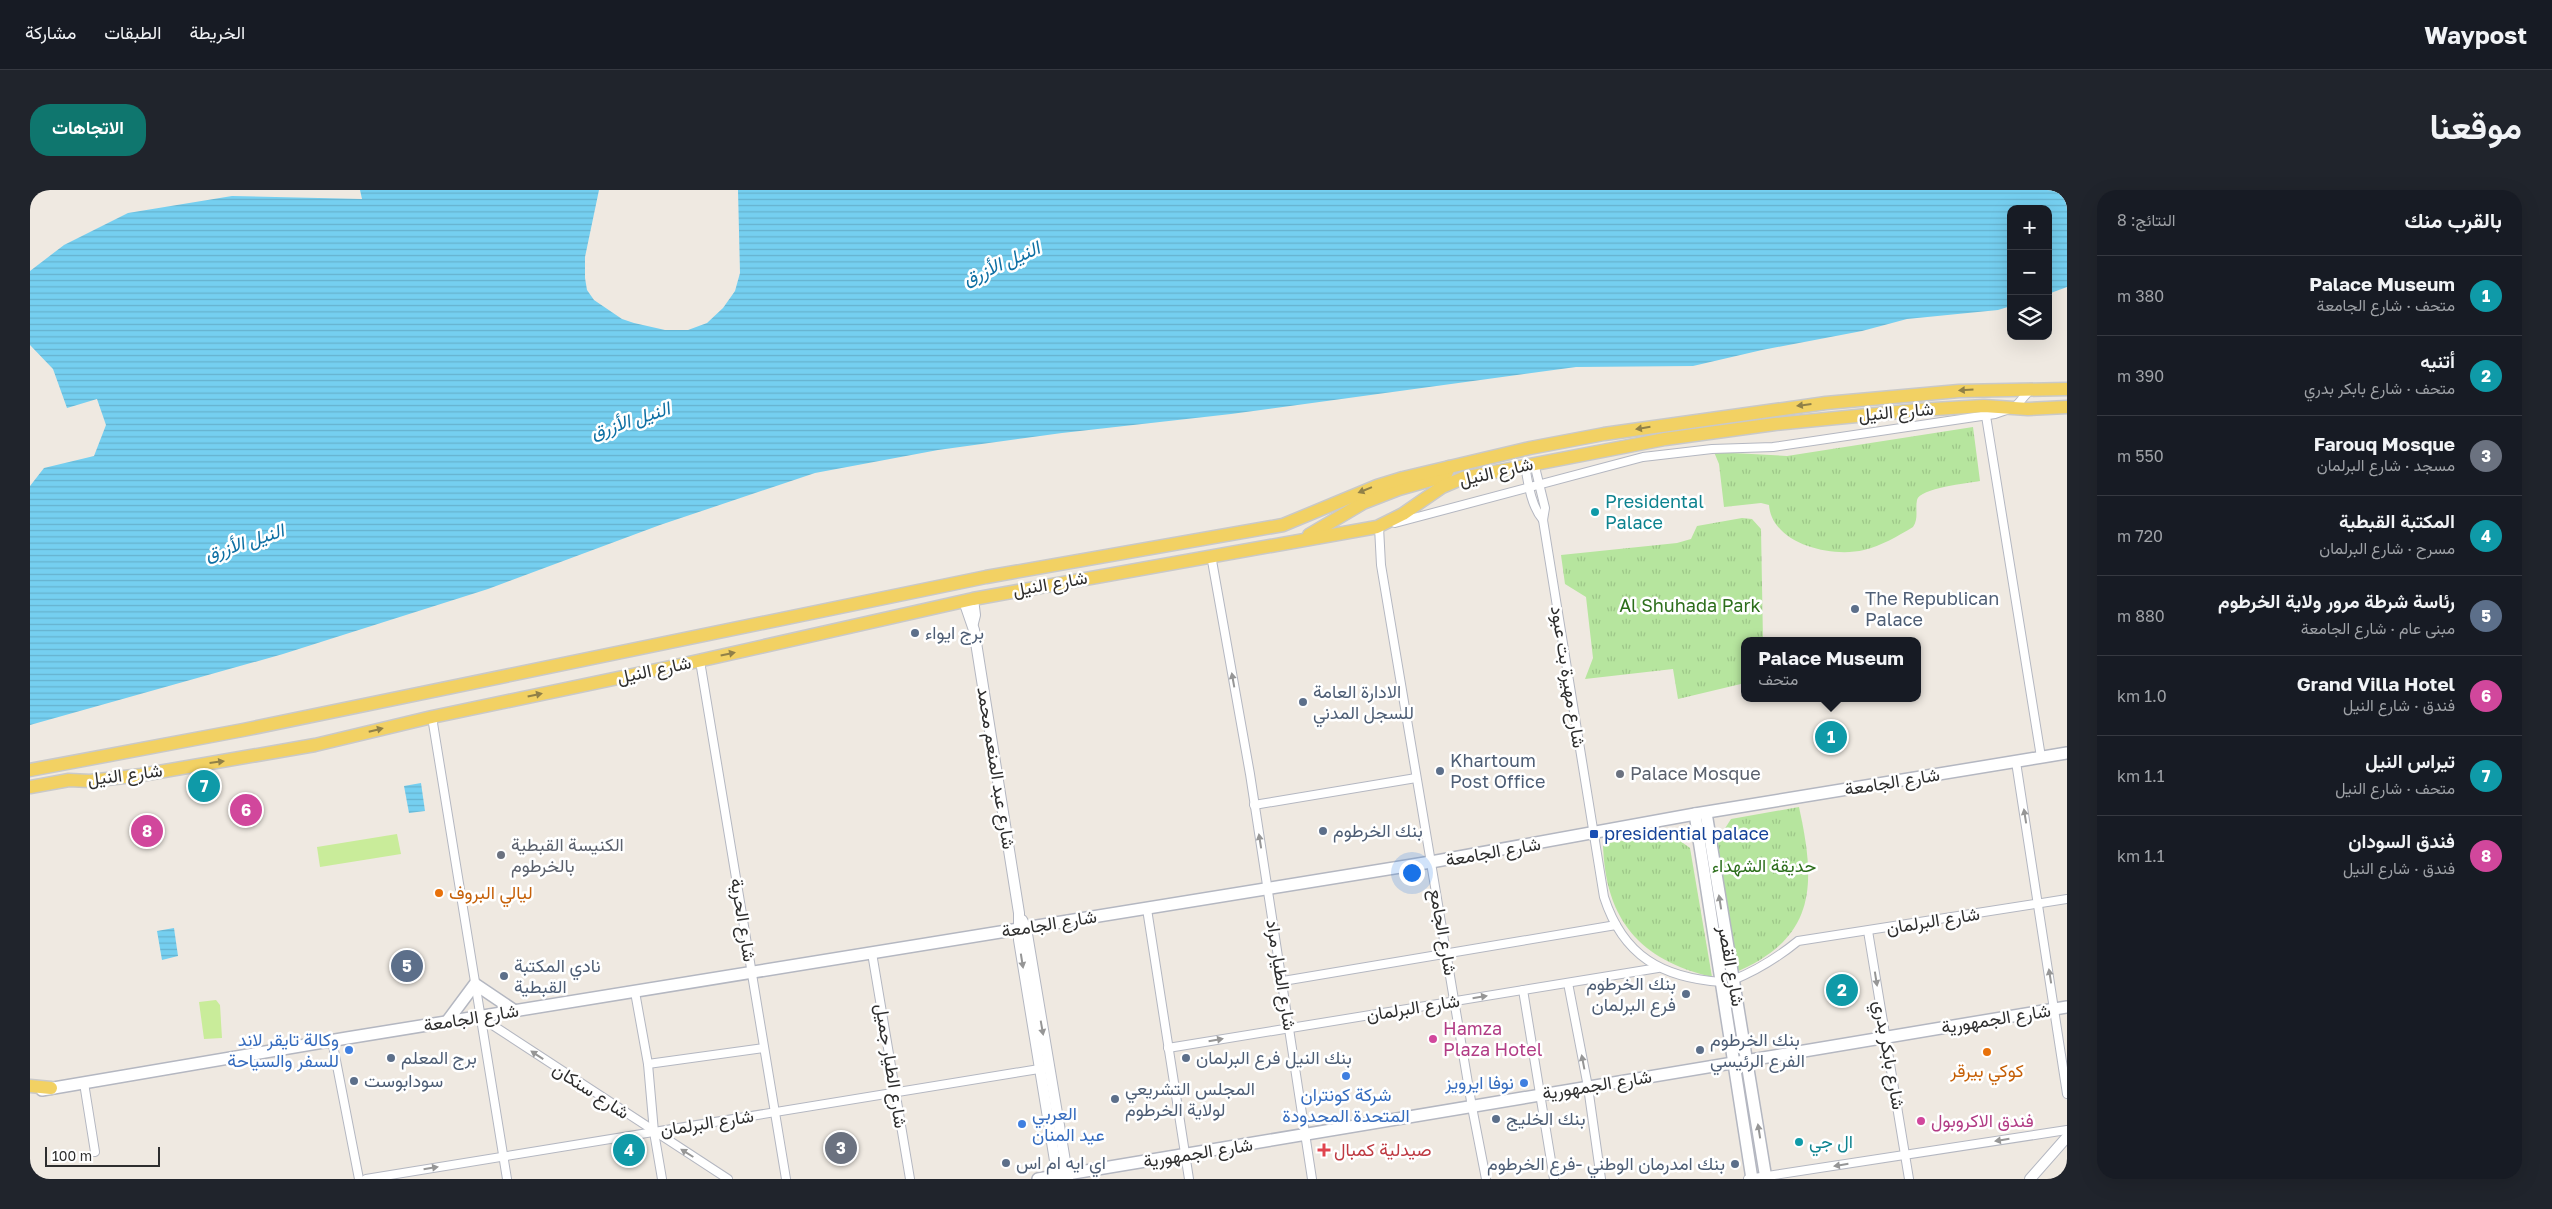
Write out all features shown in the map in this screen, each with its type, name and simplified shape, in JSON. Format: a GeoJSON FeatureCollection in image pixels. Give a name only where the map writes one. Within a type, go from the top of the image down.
{"type":"FeatureCollection","features":[{"type":"Feature","properties":{"kind":"main road","name":"شارع النيل"},"geometry":{"type":"LineString","coordinates":[[30,770],[243,730],[1076,560],[1283,525],[1377,486],[1449,466],[1526,449],[1662,425],[1772,409],[1991,389],[2061,389]]}},
{"type":"Feature","properties":{"kind":"main road"},"geometry":{"type":"LineString","coordinates":[[1985,411],[1991,389]]}},
{"type":"Feature","properties":{"kind":"main road"},"geometry":{"type":"LineString","coordinates":[[2049,409],[2048,398],[2061,389]]}},
{"type":"Feature","properties":{"kind":"main road","name":"شارع النيل"},"geometry":{"type":"LineString","coordinates":[[30,786],[69,780],[90,782],[141,775],[315,746],[432,718],[968,600],[1377,527],[1403,514],[1430,493],[1451,482],[1530,464],[1715,431],[1918,410],[1985,411],[2014,407],[2049,409],[2067,407]]}},
{"type":"Feature","properties":{"kind":"main road"},"geometry":{"type":"LineString","coordinates":[[1526,449],[1530,464]]}},
{"type":"Feature","properties":{"kind":"main road"},"geometry":{"type":"LineString","coordinates":[[1300,540],[1363,503],[1399,489],[1445,476],[1449,466]]}},
{"type":"Feature","properties":{"kind":"main road"},"geometry":{"type":"LineString","coordinates":[[1074,580],[1082,570],[1081,562],[1076,560]]}},
{"type":"Feature","properties":{"kind":"main road","name":"شارع الجامعة"},"geometry":{"type":"LineString","coordinates":[[30,1092],[332,1040],[1431,862],[1594,834],[1700,813],[2067,753]]}},
{"type":"Feature","properties":{"kind":"main road","name":"شارع القصر"},"geometry":{"type":"LineString","coordinates":[[1700,813],[1748,1060],[1766,1178]]}},
{"type":"Feature","properties":{"kind":"main road","name":"شارع القصر"},"geometry":{"type":"LineString","coordinates":[[1700,813],[1750,1179]]}},
{"type":"Feature","properties":{"kind":"main road"},"geometry":{"type":"LineString","coordinates":[[446,1023],[474,984],[515,1011]]}},
{"type":"Feature","properties":{"kind":"main road","name":"شارع الجمهورية"},"geometry":{"type":"LineString","coordinates":[[1038,1179],[1062,1177],[2067,1007]]}},
{"type":"Feature","properties":{"kind":"main road"},"geometry":{"type":"LineString","coordinates":[[30,1086],[51,1088]]}},
{"type":"Feature","properties":{"kind":"street"},"geometry":{"type":"LineString","coordinates":[[2014,407],[2030,390]]}},
{"type":"Feature","properties":{"kind":"street"},"geometry":{"type":"LineString","coordinates":[[1377,527],[1486,501],[1600,467],[1676,452],[1772,447],[1985,411],[2041,757]]}},
{"type":"Feature","properties":{"kind":"street"},"geometry":{"type":"LineString","coordinates":[[1530,464],[1539,484],[1544,508],[1543,520]]}},
{"type":"Feature","properties":{"kind":"street"},"geometry":{"type":"LineString","coordinates":[[1530,464],[1529,487],[1536,510],[1543,520]]}},
{"type":"Feature","properties":{"kind":"street","name":"شارع مهيرة بت عبود"},"geometry":{"type":"LineString","coordinates":[[1543,520],[1604,896],[1616,924],[1631,944],[1658,968]]}},
{"type":"Feature","properties":{"kind":"street","name":"شارع الجامع"},"geometry":{"type":"LineString","coordinates":[[1377,527],[1381,565],[1416,778],[1486,1179]]}},
{"type":"Feature","properties":{"kind":"street","name":"شارع الطيار مراد"},"geometry":{"type":"LineString","coordinates":[[1212,555],[1268,889],[1312,1179]]}},
{"type":"Feature","properties":{"kind":"street","name":"شارع عبد المنعم محمد"},"geometry":{"type":"LineString","coordinates":[[968,600],[1062,1177]]}},
{"type":"Feature","properties":{"kind":"street","name":"شارع الحرية"},"geometry":{"type":"LineString","coordinates":[[700,660],[786,1179]]}},
{"type":"Feature","properties":{"kind":"street"},"geometry":{"type":"LineString","coordinates":[[432,718],[507,1179]]}},
{"type":"Feature","properties":{"kind":"street"},"geometry":{"type":"LineString","coordinates":[[2016,762],[2067,1094]]}},
{"type":"Feature","properties":{"kind":"street"},"geometry":{"type":"LineString","coordinates":[[1254,805],[1416,778]]}},
{"type":"Feature","properties":{"kind":"street","name":"شارع البرلمان"},"geometry":{"type":"LineString","coordinates":[[1733,980],[1777,959],[1798,940],[1868,931],[2067,899]]}},
{"type":"Feature","properties":{"kind":"street"},"geometry":{"type":"LineString","coordinates":[[1147,908],[1189,1179]]}},
{"type":"Feature","properties":{"kind":"street"},"geometry":{"type":"LineString","coordinates":[[1282,981],[1616,924]]}},
{"type":"Feature","properties":{"kind":"street","name":"شارع بابكر بدري"},"geometry":{"type":"LineString","coordinates":[[1868,931],[1909,1179]]}},
{"type":"Feature","properties":{"kind":"street","name":"شارع الطيار جميل"},"geometry":{"type":"LineString","coordinates":[[872,953],[910,1179]]}},
{"type":"Feature","properties":{"kind":"street"},"geometry":{"type":"LineString","coordinates":[[1658,968],[1693,979],[1722,982]]}},
{"type":"Feature","properties":{"kind":"street","name":"شارع البرلمان"},"geometry":{"type":"LineString","coordinates":[[1168,1048],[1658,968]]}},
{"type":"Feature","properties":{"kind":"street"},"geometry":{"type":"LineString","coordinates":[[1568,983],[1588,1087],[1601,1179]]}},
{"type":"Feature","properties":{"kind":"street"},"geometry":{"type":"LineString","coordinates":[[1523,990],[1554,1179]]}},
{"type":"Feature","properties":{"kind":"street"},"geometry":{"type":"LineString","coordinates":[[635,992],[648,1064],[654,1132],[662,1179]]}},
{"type":"Feature","properties":{"kind":"street","name":"شارع سنكان"},"geometry":{"type":"LineString","coordinates":[[480,1017],[728,1179]]}},
{"type":"Feature","properties":{"kind":"street"},"geometry":{"type":"LineString","coordinates":[[332,1040],[359,1179]]}},
{"type":"Feature","properties":{"kind":"street"},"geometry":{"type":"LineString","coordinates":[[648,1064],[764,1048]]}},
{"type":"Feature","properties":{"kind":"street","name":"شارع البرلمان"},"geometry":{"type":"LineString","coordinates":[[366,1179],[1044,1068]]}},
{"type":"Feature","properties":{"kind":"street"},"geometry":{"type":"LineString","coordinates":[[84,1083],[94,1152]]}},
{"type":"Feature","properties":{"kind":"street"},"geometry":{"type":"LineString","coordinates":[[1750,1179],[2067,1130]]}},
{"type":"Feature","properties":{"kind":"street"},"geometry":{"type":"LineString","coordinates":[[2030,1179],[2067,1137]]}},
{"type":"Feature","properties":{"kind":"green space"},"geometry":{"type":"Polygon","coordinates":[[[1973,427],[1980,481],[1926,492],[1917,500],[1916,520],[1913,527],[1889,540],[1864,550],[1836,552],[1820,550],[1805,545],[1780,530],[1773,518],[1769,505],[1761,503],[1724,507],[1719,464],[1714,452],[1787,456],[1973,427]]]}},
{"type":"Feature","properties":{"kind":"green space","name":"Al Shuhada Park"},"geometry":{"type":"Polygon","coordinates":[[[1742,518],[1752,519],[1761,529],[1763,637],[1741,637],[1741,684],[1678,699],[1673,669],[1585,679],[1593,658],[1586,597],[1565,584],[1561,555],[1677,543],[1691,539],[1697,526],[1742,518]]]}},
{"type":"Feature","properties":{"kind":"green space","name":"حديقة الشهداء"},"geometry":{"type":"Polygon","coordinates":[[[1799,807],[1808,861],[1808,885],[1804,906],[1796,926],[1782,943],[1761,959],[1734,973],[1715,844],[1731,819],[1799,807]]]}},
{"type":"Feature","properties":{"kind":"green space","name":"حديقة الشهداء"},"geometry":{"type":"Polygon","coordinates":[[[1669,833],[1690,848],[1712,977],[1664,960],[1646,947],[1631,932],[1619,915],[1611,894],[1605,871],[1603,844],[1669,833]]]}},
{"type":"Feature","properties":{"kind":"green space"},"geometry":{"type":"Polygon","coordinates":[[[397,834],[401,854],[320,867],[317,847],[397,834]]]}},
{"type":"Feature","properties":{"kind":"green space"},"geometry":{"type":"Polygon","coordinates":[[[216,1000],[220,1005],[222,1038],[204,1039],[199,1002],[216,1000]]]}},
{"type":"Feature","properties":{"kind":"water","name":"النيل الأزرق"},"geometry":{"type":"Polygon","coordinates":[[[360,190],[599,190],[585,257],[587,290],[594,300],[622,319],[665,330],[688,330],[707,323],[723,308],[735,291],[740,273],[738,190],[2067,190],[2067,287],[2052,293],[2052,205],[2007,205],[2007,307],[1998,310],[1907,319],[1862,331],[1762,350],[1693,366],[1576,367],[1231,414],[1062,433],[938,450],[815,473],[660,525],[488,589],[283,654],[30,725],[30,486],[44,468],[94,456],[106,425],[97,399],[67,408],[53,369],[30,345],[30,271],[64,245],[128,213],[232,196],[362,199],[360,190]]]}},
{"type":"Feature","properties":{"kind":"water"},"geometry":{"type":"Polygon","coordinates":[[[421,783],[425,811],[409,813],[404,786],[421,783]]]}},
{"type":"Feature","properties":{"kind":"water"},"geometry":{"type":"Polygon","coordinates":[[[174,928],[178,956],[162,960],[157,931],[174,928]]]}},
{"type":"Feature","properties":{"kind":"place","name":"Presidental Palace"},"geometry":{"type":"Point","coordinates":[1595,512]}},
{"type":"Feature","properties":{"kind":"place","name":"The Republican Palace"},"geometry":{"type":"Point","coordinates":[1855,609]}},
{"type":"Feature","properties":{"kind":"place","name":"برج ايواء"},"geometry":{"type":"Point","coordinates":[915,633]}},
{"type":"Feature","properties":{"kind":"place","name":"الادارة العامة للسجل المدني"},"geometry":{"type":"Point","coordinates":[1303,702]}},
{"type":"Feature","properties":{"kind":"place","name":"Palace Museum"},"geometry":{"type":"Point","coordinates":[1831,737]}},
{"type":"Feature","properties":{"kind":"place","name":"Khartoum Post Office"},"geometry":{"type":"Point","coordinates":[1440,771]}},
{"type":"Feature","properties":{"kind":"place","name":"Palace Mosque"},"geometry":{"type":"Point","coordinates":[1620,774]}},
{"type":"Feature","properties":{"kind":"place","name":"تيراس النيل"},"geometry":{"type":"Point","coordinates":[204,786]}},
{"type":"Feature","properties":{"kind":"place","name":"Grand Villa Hotel"},"geometry":{"type":"Point","coordinates":[246,810]}},
{"type":"Feature","properties":{"kind":"place","name":"فندق السودان"},"geometry":{"type":"Point","coordinates":[147,831]}},
{"type":"Feature","properties":{"kind":"place","name":"بنك الخرطوم"},"geometry":{"type":"Point","coordinates":[1323,831]}},
{"type":"Feature","properties":{"kind":"place","name":"presidential palace"},"geometry":{"type":"Point","coordinates":[1594,834]}},
{"type":"Feature","properties":{"kind":"place","name":"الكنيسة القبطية بالخرطوم"},"geometry":{"type":"Point","coordinates":[501,855]}},
{"type":"Feature","properties":{"kind":"place","name":"ليالي البروف"},"geometry":{"type":"Point","coordinates":[439,893]}},
{"type":"Feature","properties":{"kind":"place","name":"رئاسة شرطة مرور ولاية الخرطوم"},"geometry":{"type":"Point","coordinates":[407,966]}},
{"type":"Feature","properties":{"kind":"place","name":"نادي المكتبة القبطية"},"geometry":{"type":"Point","coordinates":[504,976]}},
{"type":"Feature","properties":{"kind":"place","name":"أتنيه"},"geometry":{"type":"Point","coordinates":[1842,990]}},
{"type":"Feature","properties":{"kind":"place","name":"بنك الخرطوم فرع البرلمان"},"geometry":{"type":"Point","coordinates":[1686,994]}},
{"type":"Feature","properties":{"kind":"place","name":"Hamza Plaza Hotel"},"geometry":{"type":"Point","coordinates":[1433,1039]}},
{"type":"Feature","properties":{"kind":"place","name":"وكالة تايقر لاند للسفر والسياحة"},"geometry":{"type":"Point","coordinates":[349,1050]}},
{"type":"Feature","properties":{"kind":"place","name":"بنك الخرطوم الفرع الرئيسي"},"geometry":{"type":"Point","coordinates":[1700,1050]}},
{"type":"Feature","properties":{"kind":"place","name":"كوكي بيرقر"},"geometry":{"type":"Point","coordinates":[1987,1052]}},
{"type":"Feature","properties":{"kind":"place","name":"برج المعلم"},"geometry":{"type":"Point","coordinates":[391,1058]}},
{"type":"Feature","properties":{"kind":"place","name":"بنك النيل فرع البرلمان"},"geometry":{"type":"Point","coordinates":[1186,1058]}},
{"type":"Feature","properties":{"kind":"place","name":"شركة كونتران المتحدة المحدودة"},"geometry":{"type":"Point","coordinates":[1346,1076]}},
{"type":"Feature","properties":{"kind":"place","name":"سودابوست"},"geometry":{"type":"Point","coordinates":[354,1081]}},
{"type":"Feature","properties":{"kind":"place","name":"نوفا ايرويز"},"geometry":{"type":"Point","coordinates":[1524,1083]}},
{"type":"Feature","properties":{"kind":"place","name":"المجلس التشريعي لولاية الخرطوم"},"geometry":{"type":"Point","coordinates":[1115,1099]}},
{"type":"Feature","properties":{"kind":"place","name":"بنك الخليج"},"geometry":{"type":"Point","coordinates":[1496,1119]}},
{"type":"Feature","properties":{"kind":"place","name":"فندق الاكروبول"},"geometry":{"type":"Point","coordinates":[1921,1121]}},
{"type":"Feature","properties":{"kind":"place","name":"العربي عيد المنان"},"geometry":{"type":"Point","coordinates":[1022,1124]}},
{"type":"Feature","properties":{"kind":"place","name":"ال جي"},"geometry":{"type":"Point","coordinates":[1799,1142]}},
{"type":"Feature","properties":{"kind":"place","name":"Farouq Mosque"},"geometry":{"type":"Point","coordinates":[841,1148]}},
{"type":"Feature","properties":{"kind":"place","name":"المكتبة القبطية"},"geometry":{"type":"Point","coordinates":[629,1150]}},
{"type":"Feature","properties":{"kind":"place","name":"صيدلية كمبال"},"geometry":{"type":"Point","coordinates":[1324,1150]}},
{"type":"Feature","properties":{"kind":"place","name":"اي ايه ام اس"},"geometry":{"type":"Point","coordinates":[1006,1163]}},
{"type":"Feature","properties":{"kind":"place","name":"بنك امدرمان الوطني -فرع الخرطوم"},"geometry":{"type":"Point","coordinates":[1735,1164]}}]}
